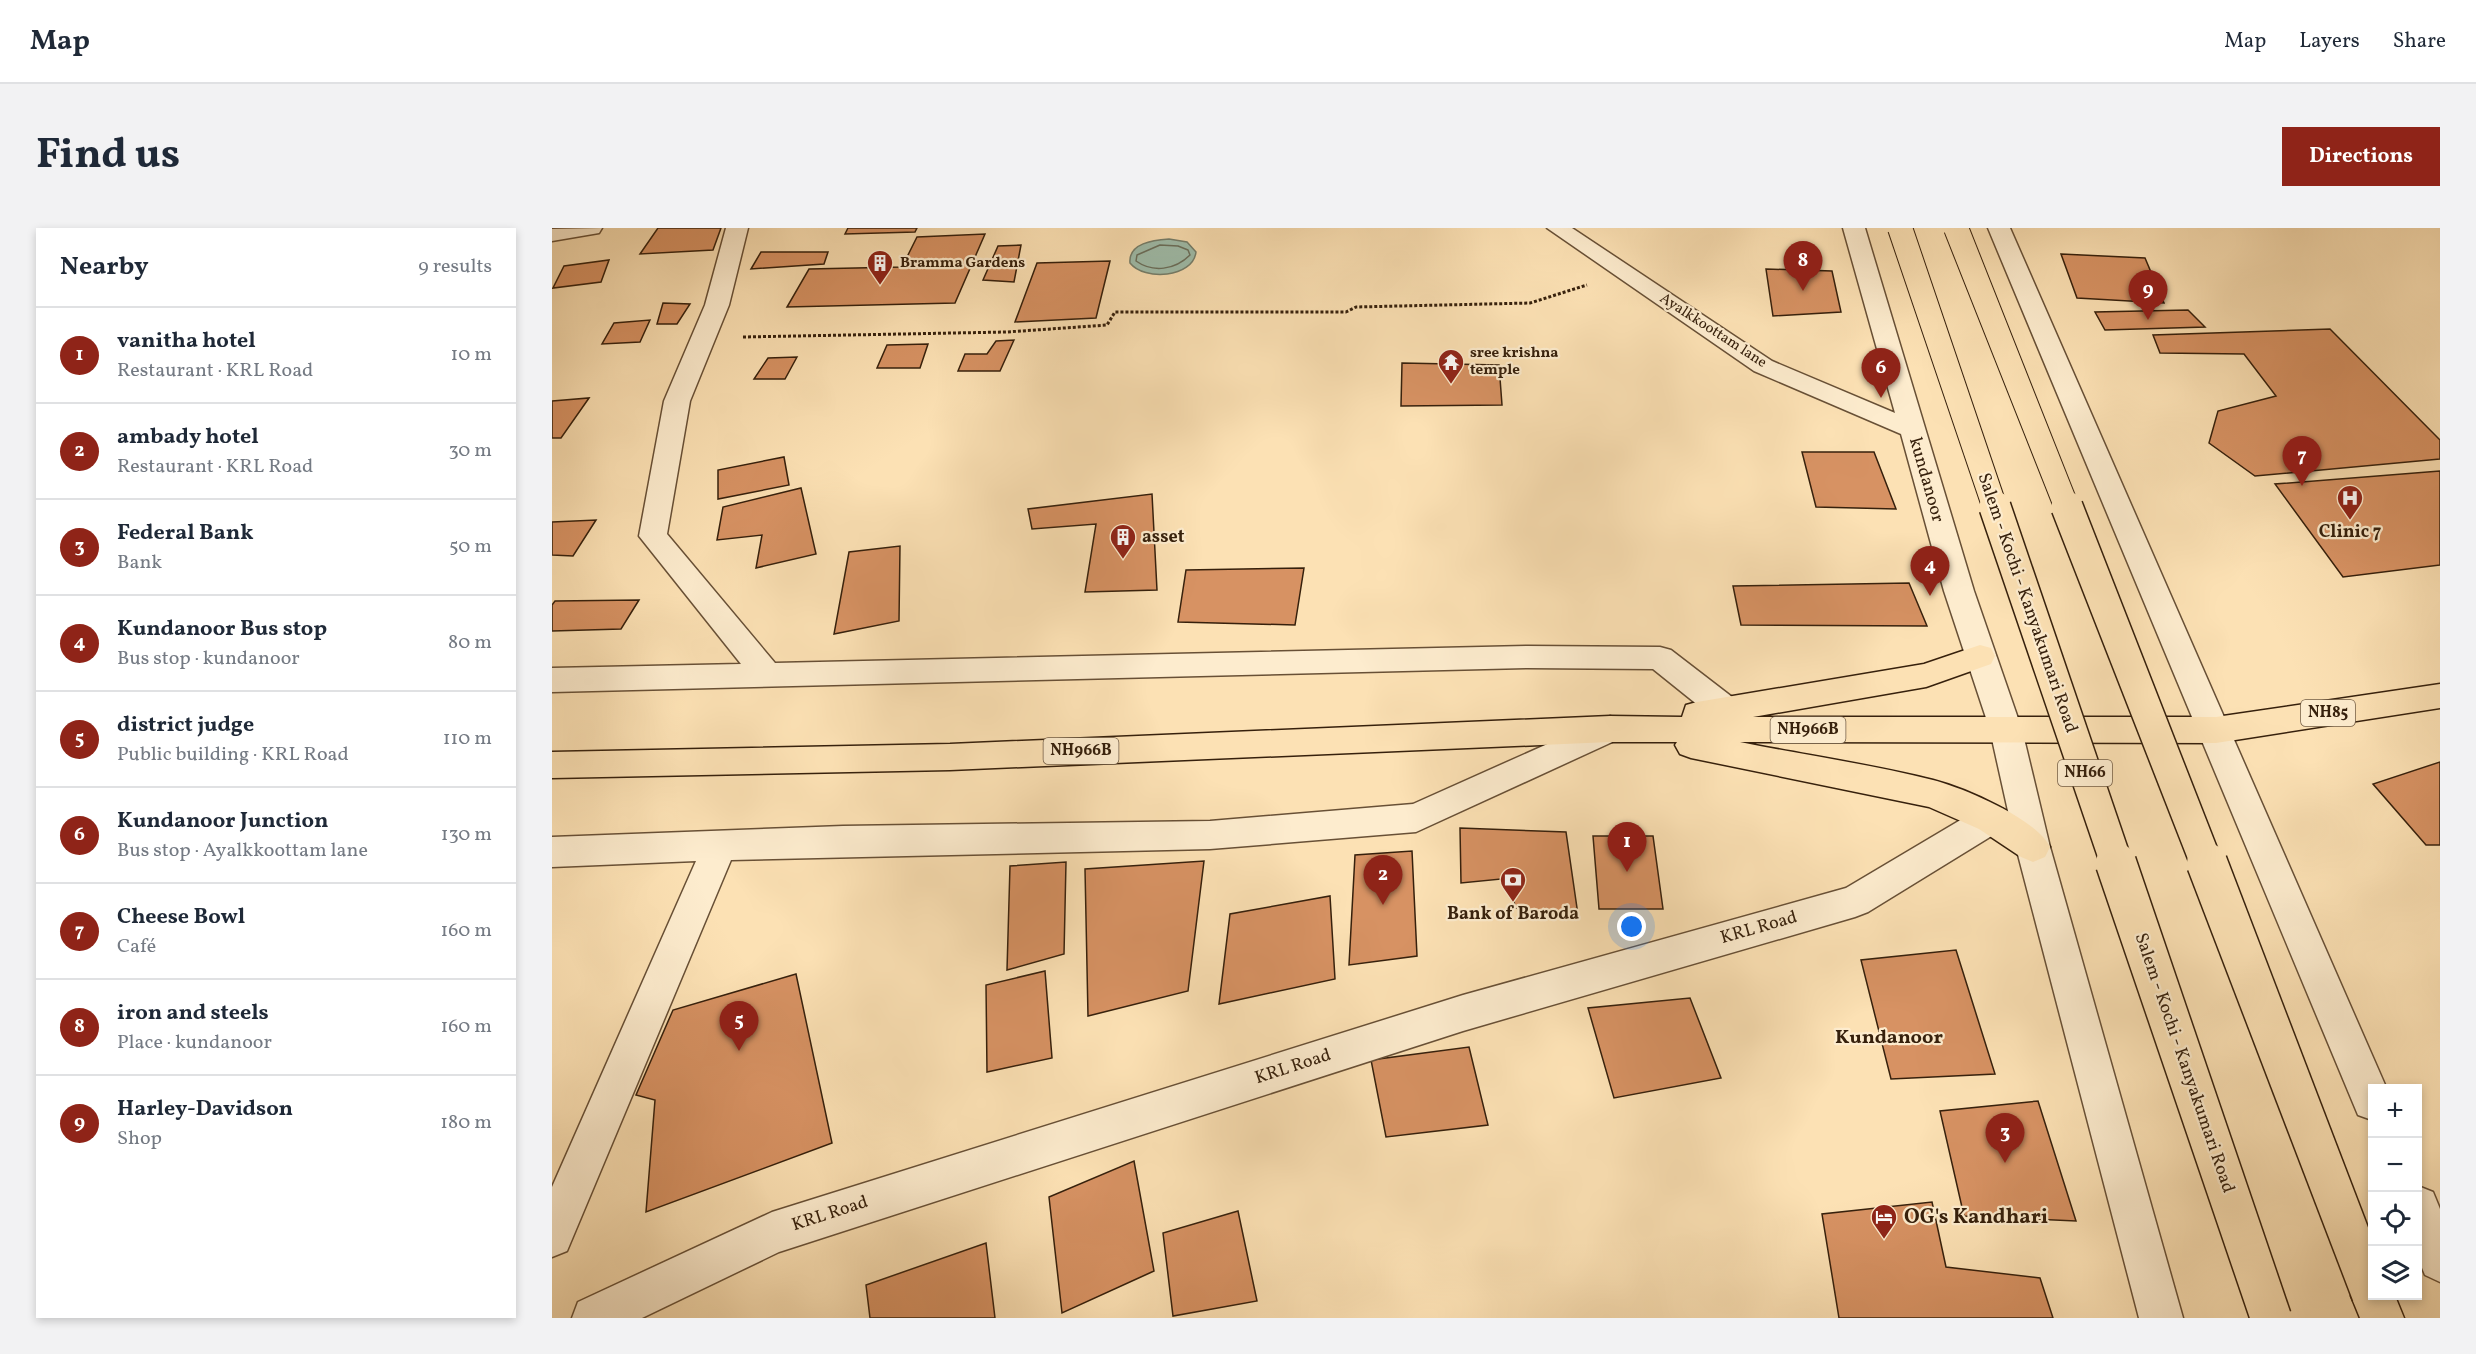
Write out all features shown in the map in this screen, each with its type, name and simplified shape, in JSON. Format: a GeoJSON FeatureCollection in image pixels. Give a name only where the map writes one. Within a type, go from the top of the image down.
{"type":"FeatureCollection","features":[{"type":"Feature","properties":{"kind":"highway","name":"Salem - Kochi - Kanyakumari Road"},"geometry":{"type":"LineString","coordinates":[[1900,228],[2271,1318]]}},
{"type":"Feature","properties":{"kind":"highway"},"geometry":{"type":"LineString","coordinates":[[1956,228],[2159,739],[2368,1282]]}},
{"type":"Feature","properties":{"kind":"highway"},"geometry":{"type":"LineString","coordinates":[[1610,729],[1926,675],[1980,656]]}},
{"type":"Feature","properties":{"kind":"highway","name":"NH85"},"geometry":{"type":"LineString","coordinates":[[2216,730],[2440,696]]}},
{"type":"Feature","properties":{"kind":"highway"},"geometry":{"type":"LineString","coordinates":[[1610,729],[1805,766],[1934,794],[1991,819],[2033,847]]}},
{"type":"Feature","properties":{"kind":"highway","name":"NH966B"},"geometry":{"type":"LineString","coordinates":[[552,765],[950,757],[1610,729],[2006,730]]}},
{"type":"Feature","properties":{"kind":"highway"},"geometry":{"type":"LineString","coordinates":[[2006,730],[2216,730]]}},
{"type":"Feature","properties":{"kind":"highway"},"geometry":{"type":"LineString","coordinates":[[2375,1300],[2382,1318]]}},
{"type":"Feature","properties":{"kind":"street"},"geometry":{"type":"LineString","coordinates":[[552,235],[591,228]]}},
{"type":"Feature","properties":{"kind":"street"},"geometry":{"type":"LineString","coordinates":[[737,228],[717,305],[677,401],[652,536],[768,676]]}},
{"type":"Feature","properties":{"kind":"street","name":"Ayalkkoottam lane"},"geometry":{"type":"LineString","coordinates":[[1558,228],[1762,366],[1911,429]]}},
{"type":"Feature","properties":{"kind":"street","name":"kundanoor"},"geometry":{"type":"LineString","coordinates":[[1854,228],[1911,429],[1980,656],[2006,730],[2033,847],[2161,1318]]}},
{"type":"Feature","properties":{"kind":"street"},"geometry":{"type":"LineString","coordinates":[[1999,228],[2368,1089]]}},
{"type":"Feature","properties":{"kind":"street"},"geometry":{"type":"LineString","coordinates":[[552,680],[1528,657],[1660,658],[1725,710]]}},
{"type":"Feature","properties":{"kind":"street"},"geometry":{"type":"LineString","coordinates":[[552,852],[720,845],[1210,835],[1416,818],[1610,729]]}},
{"type":"Feature","properties":{"kind":"street","name":"KRL Road"},"geometry":{"type":"LineString","coordinates":[[594,1318],[772,1233],[1463,1013],[1855,901],[1991,819]]}},
{"type":"Feature","properties":{"kind":"street"},"geometry":{"type":"LineString","coordinates":[[552,1236],[720,845]]}},
{"type":"Feature","properties":{"kind":"street"},"geometry":{"type":"LineString","coordinates":[[2422,1217],[2440,1260]]}},
{"type":"Feature","properties":{"kind":"path"},"geometry":{"type":"LineString","coordinates":[[703,338],[1007,332],[1107,325],[1115,312],[1346,312],[1356,307],[1530,303],[1624,273]]}},
{"type":"Feature","properties":{"kind":"water"},"geometry":{"type":"Polygon","coordinates":[[[1169,239],[1187,242],[1196,252],[1193,261],[1186,267],[1177,272],[1156,274],[1146,273],[1130,263],[1130,256],[1138,247],[1150,242],[1169,239]]]}},
{"type":"Feature","properties":{"kind":"building"},"geometry":{"type":"Polygon","coordinates":[[[658,228],[721,228],[713,250],[640,254],[658,228]]]}},
{"type":"Feature","properties":{"kind":"building"},"geometry":{"type":"Polygon","coordinates":[[[848,228],[917,228],[915,232],[845,234],[848,228]]]}},
{"type":"Feature","properties":{"kind":"building","name":"Bramma Gardens"},"geometry":{"type":"Polygon","coordinates":[[[985,234],[955,303],[787,307],[809,269],[902,267],[917,237],[985,234]]]}},
{"type":"Feature","properties":{"kind":"building"},"geometry":{"type":"Polygon","coordinates":[[[1021,245],[1014,282],[983,280],[998,246],[1021,245]]]}},
{"type":"Feature","properties":{"kind":"building"},"geometry":{"type":"Polygon","coordinates":[[[761,252],[828,252],[824,264],[751,269],[761,252]]]}},
{"type":"Feature","properties":{"kind":"building"},"geometry":{"type":"Polygon","coordinates":[[[2061,254],[2145,258],[2164,303],[2077,298],[2061,254]]]}},
{"type":"Feature","properties":{"kind":"building"},"geometry":{"type":"Polygon","coordinates":[[[609,260],[601,282],[553,288],[564,266],[609,260]]]}},
{"type":"Feature","properties":{"kind":"building"},"geometry":{"type":"Polygon","coordinates":[[[1110,261],[1096,318],[1015,322],[1037,263],[1110,261]]]}},
{"type":"Feature","properties":{"kind":"building"},"geometry":{"type":"Polygon","coordinates":[[[1766,269],[1832,271],[1841,312],[1773,316],[1766,269]]]}},
{"type":"Feature","properties":{"kind":"building"},"geometry":{"type":"Polygon","coordinates":[[[663,303],[690,304],[677,324],[657,324],[663,303]]]}},
{"type":"Feature","properties":{"kind":"building"},"geometry":{"type":"Polygon","coordinates":[[[2188,310],[2205,327],[2105,330],[2095,312],[2188,310]]]}},
{"type":"Feature","properties":{"kind":"building"},"geometry":{"type":"Polygon","coordinates":[[[650,320],[640,342],[602,344],[614,323],[650,320]]]}},
{"type":"Feature","properties":{"kind":"building"},"geometry":{"type":"Polygon","coordinates":[[[2330,329],[2440,440],[2440,459],[2255,476],[2209,443],[2218,411],[2276,396],[2244,354],[2160,353],[2153,335],[2330,329]]]}},
{"type":"Feature","properties":{"kind":"building"},"geometry":{"type":"Polygon","coordinates":[[[1014,340],[1000,371],[958,371],[965,354],[987,354],[996,341],[1014,340]]]}},
{"type":"Feature","properties":{"kind":"building"},"geometry":{"type":"Polygon","coordinates":[[[928,344],[920,368],[877,368],[887,345],[928,344]]]}},
{"type":"Feature","properties":{"kind":"building"},"geometry":{"type":"Polygon","coordinates":[[[797,357],[785,379],[754,379],[768,358],[797,357]]]}},
{"type":"Feature","properties":{"kind":"building","name":"sree krishna temple"},"geometry":{"type":"Polygon","coordinates":[[[1402,363],[1499,365],[1502,405],[1401,406],[1402,363]]]}},
{"type":"Feature","properties":{"kind":"building"},"geometry":{"type":"Polygon","coordinates":[[[589,398],[561,438],[552,438],[552,401],[589,398]]]}},
{"type":"Feature","properties":{"kind":"building"},"geometry":{"type":"Polygon","coordinates":[[[1802,452],[1874,452],[1896,509],[1816,507],[1802,452]]]}},
{"type":"Feature","properties":{"kind":"building"},"geometry":{"type":"Polygon","coordinates":[[[784,457],[789,485],[718,499],[718,470],[784,457]]]}},
{"type":"Feature","properties":{"kind":"building"},"geometry":{"type":"Polygon","coordinates":[[[2440,471],[2440,565],[2343,577],[2275,484],[2440,471]]]}},
{"type":"Feature","properties":{"kind":"building"},"geometry":{"type":"Polygon","coordinates":[[[801,488],[816,554],[756,568],[762,535],[717,540],[723,507],[801,488]]]}},
{"type":"Feature","properties":{"kind":"building","name":"asset"},"geometry":{"type":"Polygon","coordinates":[[[1152,494],[1157,590],[1085,592],[1096,524],[1032,529],[1028,509],[1152,494]]]}},
{"type":"Feature","properties":{"kind":"building"},"geometry":{"type":"Polygon","coordinates":[[[596,520],[573,556],[552,555],[552,522],[596,520]]]}},
{"type":"Feature","properties":{"kind":"building"},"geometry":{"type":"Polygon","coordinates":[[[900,546],[899,621],[834,634],[849,552],[900,546]]]}},
{"type":"Feature","properties":{"kind":"building"},"geometry":{"type":"Polygon","coordinates":[[[1304,568],[1295,625],[1178,622],[1186,570],[1304,568]]]}},
{"type":"Feature","properties":{"kind":"building"},"geometry":{"type":"Polygon","coordinates":[[[1909,583],[1927,626],[1741,625],[1733,586],[1909,583]]]}},
{"type":"Feature","properties":{"kind":"building"},"geometry":{"type":"Polygon","coordinates":[[[639,600],[621,629],[552,631],[552,605],[555,601],[639,600]]]}},
{"type":"Feature","properties":{"kind":"building"},"geometry":{"type":"Polygon","coordinates":[[[2440,762],[2440,845],[2426,845],[2373,784],[2440,762]]]}},
{"type":"Feature","properties":{"kind":"building"},"geometry":{"type":"Polygon","coordinates":[[[1460,828],[1566,832],[1578,915],[1515,908],[1511,878],[1461,883],[1460,828]]]}},
{"type":"Feature","properties":{"kind":"building"},"geometry":{"type":"Polygon","coordinates":[[[1593,836],[1653,836],[1663,909],[1599,909],[1593,836]]]}},
{"type":"Feature","properties":{"kind":"building"},"geometry":{"type":"Polygon","coordinates":[[[1412,851],[1417,956],[1349,965],[1355,855],[1412,851]]]}},
{"type":"Feature","properties":{"kind":"building"},"geometry":{"type":"Polygon","coordinates":[[[1204,861],[1188,991],[1088,1016],[1085,869],[1204,861]]]}},
{"type":"Feature","properties":{"kind":"building"},"geometry":{"type":"Polygon","coordinates":[[[1066,862],[1064,954],[1007,970],[1010,866],[1066,862]]]}},
{"type":"Feature","properties":{"kind":"building"},"geometry":{"type":"Polygon","coordinates":[[[1330,896],[1335,979],[1219,1004],[1230,914],[1330,896]]]}},
{"type":"Feature","properties":{"kind":"building"},"geometry":{"type":"Polygon","coordinates":[[[1956,950],[1995,1074],[1891,1079],[1861,960],[1956,950]]]}},
{"type":"Feature","properties":{"kind":"building"},"geometry":{"type":"Polygon","coordinates":[[[1045,971],[1052,1058],[987,1072],[986,985],[1045,971]]]}},
{"type":"Feature","properties":{"kind":"building"},"geometry":{"type":"Polygon","coordinates":[[[796,974],[832,1143],[646,1212],[655,1100],[636,1095],[673,1010],[796,974]]]}},
{"type":"Feature","properties":{"kind":"building"},"geometry":{"type":"Polygon","coordinates":[[[1690,998],[1721,1078],[1614,1098],[1588,1008],[1690,998]]]}},
{"type":"Feature","properties":{"kind":"building"},"geometry":{"type":"Polygon","coordinates":[[[1469,1047],[1488,1125],[1386,1137],[1371,1060],[1469,1047]]]}},
{"type":"Feature","properties":{"kind":"building"},"geometry":{"type":"Polygon","coordinates":[[[2038,1101],[2076,1221],[1964,1216],[1940,1111],[2038,1101]]]}},
{"type":"Feature","properties":{"kind":"building"},"geometry":{"type":"Polygon","coordinates":[[[1134,1161],[1154,1271],[1062,1313],[1049,1197],[1134,1161]]]}},
{"type":"Feature","properties":{"kind":"building","name":"OG's Kandhari"},"geometry":{"type":"Polygon","coordinates":[[[1932,1202],[1946,1267],[2040,1278],[2053,1318],[1839,1318],[1822,1214],[1932,1202]]]}},
{"type":"Feature","properties":{"kind":"building"},"geometry":{"type":"Polygon","coordinates":[[[1238,1211],[1257,1301],[1173,1316],[1163,1233],[1238,1211]]]}},
{"type":"Feature","properties":{"kind":"building"},"geometry":{"type":"Polygon","coordinates":[[[986,1243],[995,1318],[870,1318],[866,1285],[986,1243]]]}},
{"type":"Feature","properties":{"kind":"place","name":"Bramma Gardens"},"geometry":{"type":"Point","coordinates":[880,286]}},
{"type":"Feature","properties":{"kind":"place","name":"iron and steels"},"geometry":{"type":"Point","coordinates":[1803,291]}},
{"type":"Feature","properties":{"kind":"place","name":"Harley-Davidson"},"geometry":{"type":"Point","coordinates":[2148,320]}},
{"type":"Feature","properties":{"kind":"place","name":"sree krishna temple"},"geometry":{"type":"Point","coordinates":[1451,385]}},
{"type":"Feature","properties":{"kind":"place","name":"Kundanoor Junction"},"geometry":{"type":"Point","coordinates":[1881,398]}},
{"type":"Feature","properties":{"kind":"place","name":"Cheese Bowl"},"geometry":{"type":"Point","coordinates":[2302,486]}},
{"type":"Feature","properties":{"kind":"place","name":"Clinic 7"},"geometry":{"type":"Point","coordinates":[2350,521]}},
{"type":"Feature","properties":{"kind":"place","name":"asset"},"geometry":{"type":"Point","coordinates":[1123,560]}},
{"type":"Feature","properties":{"kind":"place","name":"Kundanoor Bus stop"},"geometry":{"type":"Point","coordinates":[1930,596]}},
{"type":"Feature","properties":{"kind":"place","name":"vanitha hotel"},"geometry":{"type":"Point","coordinates":[1627,872]}},
{"type":"Feature","properties":{"kind":"place","name":"Bank of Baroda"},"geometry":{"type":"Point","coordinates":[1513,903]}},
{"type":"Feature","properties":{"kind":"place","name":"ambady hotel"},"geometry":{"type":"Point","coordinates":[1383,905]}},
{"type":"Feature","properties":{"kind":"place","name":"district judge"},"geometry":{"type":"Point","coordinates":[739,1051]}},
{"type":"Feature","properties":{"kind":"place","name":"Federal Bank"},"geometry":{"type":"Point","coordinates":[2005,1163]}},
{"type":"Feature","properties":{"kind":"place","name":"OG's Kandhari"},"geometry":{"type":"Point","coordinates":[1884,1240]}},
{"type":"Feature","properties":{"kind":"district","name":"Kundanoor"},"geometry":{"type":"Point","coordinates":[1889,1038]}}]}
